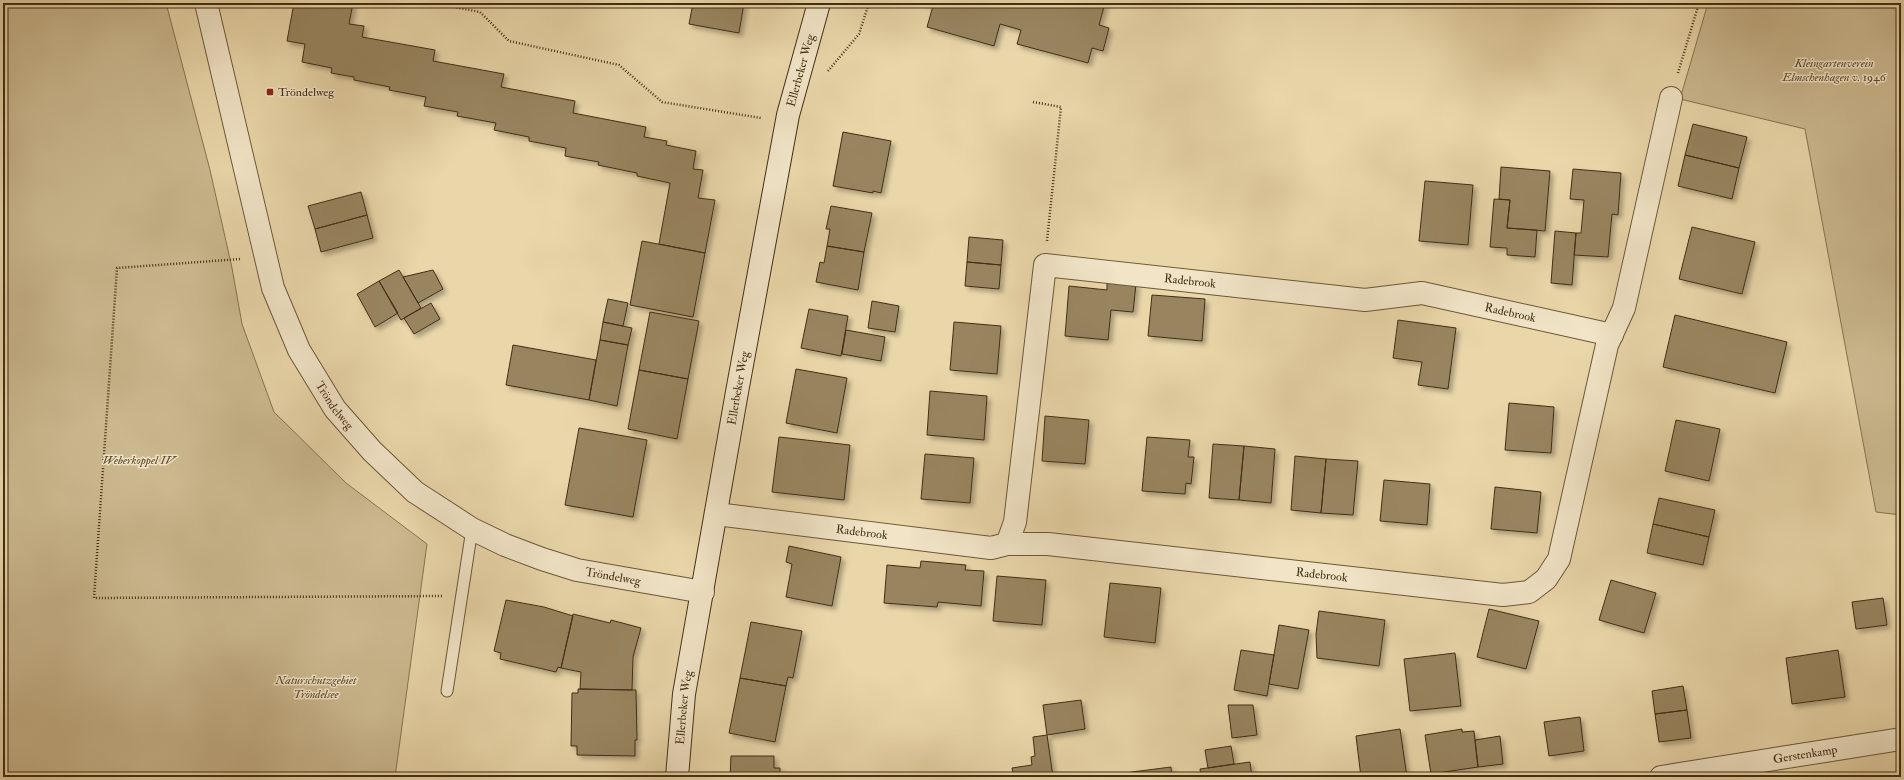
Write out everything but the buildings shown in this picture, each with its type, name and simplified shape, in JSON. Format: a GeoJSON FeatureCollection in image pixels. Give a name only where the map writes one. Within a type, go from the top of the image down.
{"type":"FeatureCollection","features":[{"type":"Feature","properties":{"kind":"street","name":"Tröndelweg"},"geometry":{"type":"LineString","coordinates":[[206,3],[273,288],[299,350],[335,409],[372,451],[415,492],[472,529],[505,545],[542,559],[578,570],[703,592]]}},
{"type":"Feature","properties":{"kind":"street","name":"Ellerbeker Weg"},"geometry":{"type":"LineString","coordinates":[[677,777],[684,694],[787,124],[819,3]]}},
{"type":"Feature","properties":{"kind":"street","name":"Radebrook"},"geometry":{"type":"LineString","coordinates":[[716,514],[990,548],[1007,544],[1048,544],[1503,595],[1529,592],[1546,579],[1559,559],[1607,345],[1624,308],[1671,98]]}},
{"type":"Feature","properties":{"kind":"street","name":"Radebrook"},"geometry":{"type":"LineString","coordinates":[[1045,265],[1365,300],[1422,293],[1612,335]]}},
{"type":"Feature","properties":{"kind":"street"},"geometry":{"type":"LineString","coordinates":[[1007,544],[1015,522],[1045,265]]}},
{"type":"Feature","properties":{"kind":"street","name":"Gerstenkamp"},"geometry":{"type":"LineString","coordinates":[[1661,777],[1901,739]]}},
{"type":"Feature","properties":{"kind":"lane"},"geometry":{"type":"LineString","coordinates":[[447,691],[472,529]]}},
{"type":"Feature","properties":{"kind":"path"},"geometry":{"type":"LineString","coordinates":[[433,3],[480,12],[509,42],[619,65],[662,102],[750,115],[787,124]]}},
{"type":"Feature","properties":{"kind":"path"},"geometry":{"type":"LineString","coordinates":[[826,73],[859,34],[869,3]]}},
{"type":"Feature","properties":{"kind":"path"},"geometry":{"type":"LineString","coordinates":[[1671,98],[1699,3]]}},
{"type":"Feature","properties":{"kind":"path"},"geometry":{"type":"LineString","coordinates":[[1033,102],[1061,107],[1045,265]]}},
{"type":"Feature","properties":{"kind":"path"},"geometry":{"type":"LineString","coordinates":[[266,257],[117,268],[94,598],[461,596]]}},
{"type":"Feature","properties":{"kind":"green space","name":"Weberkoppel IV"},"geometry":{"type":"Polygon","coordinates":[[[3,3],[166,3],[210,170],[232,268],[242,324],[274,412],[346,483],[427,544],[395,777],[3,777],[3,3]]]}},
{"type":"Feature","properties":{"kind":"green space","name":"Kleingartenverein Elmschenhagen v. 1946"},"geometry":{"type":"Polygon","coordinates":[[[1708,3],[1901,3],[1901,515],[1876,512],[1805,129],[1680,99],[1708,3]]]}},
{"type":"Feature","properties":{"kind":"place","name":"Tröndelweg"},"geometry":{"type":"Point","coordinates":[270,92]}},
{"type":"Feature","properties":{"kind":"park label","name":"Naturschutzgebiet Tröndelsee"},"geometry":{"type":"Point","coordinates":[316,687]}}]}
